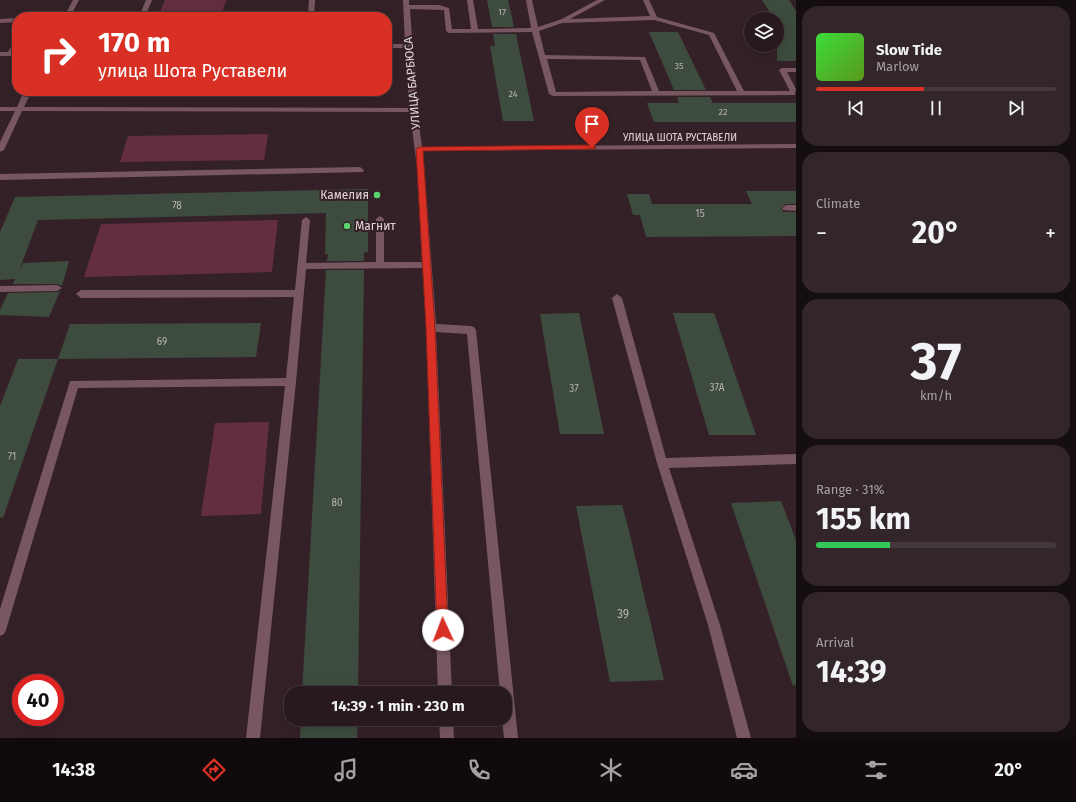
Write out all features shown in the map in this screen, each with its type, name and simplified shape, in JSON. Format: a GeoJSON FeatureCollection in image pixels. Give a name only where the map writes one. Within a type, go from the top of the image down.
{"type":"FeatureCollection","features":[{"type":"Feature","properties":{"kind":"street"},"geometry":{"type":"LineString","coordinates":[[70,12],[76,0]]}},
{"type":"Feature","properties":{"kind":"street"},"geometry":{"type":"LineString","coordinates":[[144,12],[149,0]]}},
{"type":"Feature","properties":{"kind":"street"},"geometry":{"type":"LineString","coordinates":[[311,12],[312,0]]}},
{"type":"Feature","properties":{"kind":"street"},"geometry":{"type":"LineString","coordinates":[[438,0],[439,8]]}},
{"type":"Feature","properties":{"kind":"street"},"geometry":{"type":"LineString","coordinates":[[470,0],[476,31]]}},
{"type":"Feature","properties":{"kind":"street"},"geometry":{"type":"LineString","coordinates":[[529,0],[535,30],[553,94],[795,92],[782,70],[796,70]]}},
{"type":"Feature","properties":{"kind":"street"},"geometry":{"type":"LineString","coordinates":[[407,4],[447,9],[449,31],[535,30],[561,21],[602,0]]}},
{"type":"Feature","properties":{"kind":"street"},"geometry":{"type":"LineString","coordinates":[[646,0],[654,18]]}},
{"type":"Feature","properties":{"kind":"street","name":"УЛИЦА БАРБЮСА"},"geometry":{"type":"LineString","coordinates":[[407,4],[408,46],[413,110],[420,149],[427,265],[445,686]]}},
{"type":"Feature","properties":{"kind":"street"},"geometry":{"type":"LineString","coordinates":[[561,21],[654,18],[712,34],[741,93]]}},
{"type":"Feature","properties":{"kind":"street"},"geometry":{"type":"LineString","coordinates":[[0,21],[12,20]]}},
{"type":"Feature","properties":{"kind":"street"},"geometry":{"type":"LineString","coordinates":[[392,46],[408,46]]}},
{"type":"Feature","properties":{"kind":"street"},"geometry":{"type":"LineString","coordinates":[[0,54],[12,54]]}},
{"type":"Feature","properties":{"kind":"street"},"geometry":{"type":"LineString","coordinates":[[543,57],[643,58],[656,94]]}},
{"type":"Feature","properties":{"kind":"street"},"geometry":{"type":"LineString","coordinates":[[0,150],[25,96]]}},
{"type":"Feature","properties":{"kind":"street"},"geometry":{"type":"LineString","coordinates":[[0,109],[413,110]]}},
{"type":"Feature","properties":{"kind":"street","name":"УЛИЦА ШОТА РУСТАВЕЛИ"},"geometry":{"type":"LineString","coordinates":[[420,149],[796,146]]}},
{"type":"Feature","properties":{"kind":"street"},"geometry":{"type":"LineString","coordinates":[[0,177],[360,170]]}},
{"type":"Feature","properties":{"kind":"street"},"geometry":{"type":"LineString","coordinates":[[786,208],[796,208]]}},
{"type":"Feature","properties":{"kind":"street"},"geometry":{"type":"LineString","coordinates":[[380,219],[380,265]]}},
{"type":"Feature","properties":{"kind":"street"},"geometry":{"type":"LineString","coordinates":[[253,738],[291,382],[306,220]]}},
{"type":"Feature","properties":{"kind":"street"},"geometry":{"type":"LineString","coordinates":[[302,266],[427,265]]}},
{"type":"Feature","properties":{"kind":"street"},"geometry":{"type":"LineString","coordinates":[[0,289],[58,288]]}},
{"type":"Feature","properties":{"kind":"street"},"geometry":{"type":"LineString","coordinates":[[81,294],[299,293]]}},
{"type":"Feature","properties":{"kind":"street"},"geometry":{"type":"LineString","coordinates":[[617,298],[662,463],[714,625],[744,738]]}},
{"type":"Feature","properties":{"kind":"street"},"geometry":{"type":"LineString","coordinates":[[430,328],[471,330],[511,738]]}},
{"type":"Feature","properties":{"kind":"street"},"geometry":{"type":"LineString","coordinates":[[0,630],[74,384],[291,382]]}},
{"type":"Feature","properties":{"kind":"street"},"geometry":{"type":"LineString","coordinates":[[662,463],[796,459]]}},
{"type":"Feature","properties":{"kind":"street"},"geometry":{"type":"LineString","coordinates":[[446,726],[447,738]]}},
{"type":"Feature","properties":{"kind":"shaded area"},"geometry":{"type":"Polygon","coordinates":[[[165,0],[226,0],[222,12],[160,12],[165,0]]]}},
{"type":"Feature","properties":{"kind":"shaded area"},"geometry":{"type":"Polygon","coordinates":[[[268,134],[264,160],[120,162],[128,136],[268,134]]]}},
{"type":"Feature","properties":{"kind":"shaded area"},"geometry":{"type":"Polygon","coordinates":[[[278,220],[272,272],[84,277],[101,224],[278,220]]]}},
{"type":"Feature","properties":{"kind":"shaded area"},"geometry":{"type":"Polygon","coordinates":[[[269,422],[261,514],[201,516],[215,423],[269,422]]]}},
{"type":"Feature","properties":{"kind":"building"},"geometry":{"type":"Polygon","coordinates":[[[487,0],[508,0],[514,27],[492,27],[487,0]]]}},
{"type":"Feature","properties":{"kind":"building"},"geometry":{"type":"Polygon","coordinates":[[[762,0],[789,0],[796,11],[796,61],[777,61],[777,52],[784,52],[784,12],[770,12],[762,0]]]}},
{"type":"Feature","properties":{"kind":"building"},"geometry":{"type":"Polygon","coordinates":[[[649,32],[678,32],[706,90],[674,90],[649,32]]]}},
{"type":"Feature","properties":{"kind":"building"},"geometry":{"type":"Polygon","coordinates":[[[493,34],[516,34],[534,121],[503,121],[490,46],[495,46],[493,34]]]}},
{"type":"Feature","properties":{"kind":"building"},"geometry":{"type":"Polygon","coordinates":[[[677,97],[710,97],[713,103],[796,103],[796,122],[654,122],[647,103],[679,103],[677,97]]]}},
{"type":"Feature","properties":{"kind":"building"},"geometry":{"type":"Polygon","coordinates":[[[368,189],[368,252],[364,253],[364,261],[327,261],[328,254],[325,254],[326,213],[38,220],[19,271],[23,263],[69,261],[62,286],[57,284],[13,284],[15,279],[0,280],[0,232],[15,197],[368,189]]]}},
{"type":"Feature","properties":{"kind":"building"},"geometry":{"type":"Polygon","coordinates":[[[746,191],[796,191],[796,204],[786,204],[781,208],[783,212],[796,212],[796,236],[646,237],[640,215],[633,215],[627,194],[649,194],[652,204],[752,204],[746,191]]]}},
{"type":"Feature","properties":{"kind":"building"},"geometry":{"type":"Polygon","coordinates":[[[326,270],[364,270],[358,686],[302,686],[326,270]]]}},
{"type":"Feature","properties":{"kind":"building"},"geometry":{"type":"Polygon","coordinates":[[[60,291],[49,317],[0,315],[0,310],[8,293],[60,291]]]}},
{"type":"Feature","properties":{"kind":"building"},"geometry":{"type":"Polygon","coordinates":[[[579,313],[604,434],[560,434],[540,314],[579,313]]]}},
{"type":"Feature","properties":{"kind":"building"},"geometry":{"type":"Polygon","coordinates":[[[673,313],[714,313],[756,435],[709,435],[673,313]]]}},
{"type":"Feature","properties":{"kind":"building"},"geometry":{"type":"Polygon","coordinates":[[[261,323],[256,357],[58,359],[70,324],[261,323]]]}},
{"type":"Feature","properties":{"kind":"building"},"geometry":{"type":"Polygon","coordinates":[[[18,359],[58,359],[3,518],[0,517],[0,406],[18,359]]]}},
{"type":"Feature","properties":{"kind":"building"},"geometry":{"type":"Polygon","coordinates":[[[781,501],[796,540],[796,685],[793,686],[731,503],[781,501]]]}},
{"type":"Feature","properties":{"kind":"building"},"geometry":{"type":"Polygon","coordinates":[[[622,505],[664,680],[610,682],[576,506],[622,505]]]}},
{"type":"Feature","properties":{"kind":"building"},"geometry":{"type":"Polygon","coordinates":[[[301,726],[358,726],[357,738],[300,738],[301,726]]]}},
{"type":"Feature","properties":{"kind":"place","name":"Камелия"},"geometry":{"type":"Point","coordinates":[377,195]}},
{"type":"Feature","properties":{"kind":"place","name":"Магнит"},"geometry":{"type":"Point","coordinates":[347,226]}},
{"type":"Feature","properties":{"kind":"route"},"geometry":{"type":"LineString","coordinates":[[443,630],[430,328],[420,149],[592,148]]}}]}
